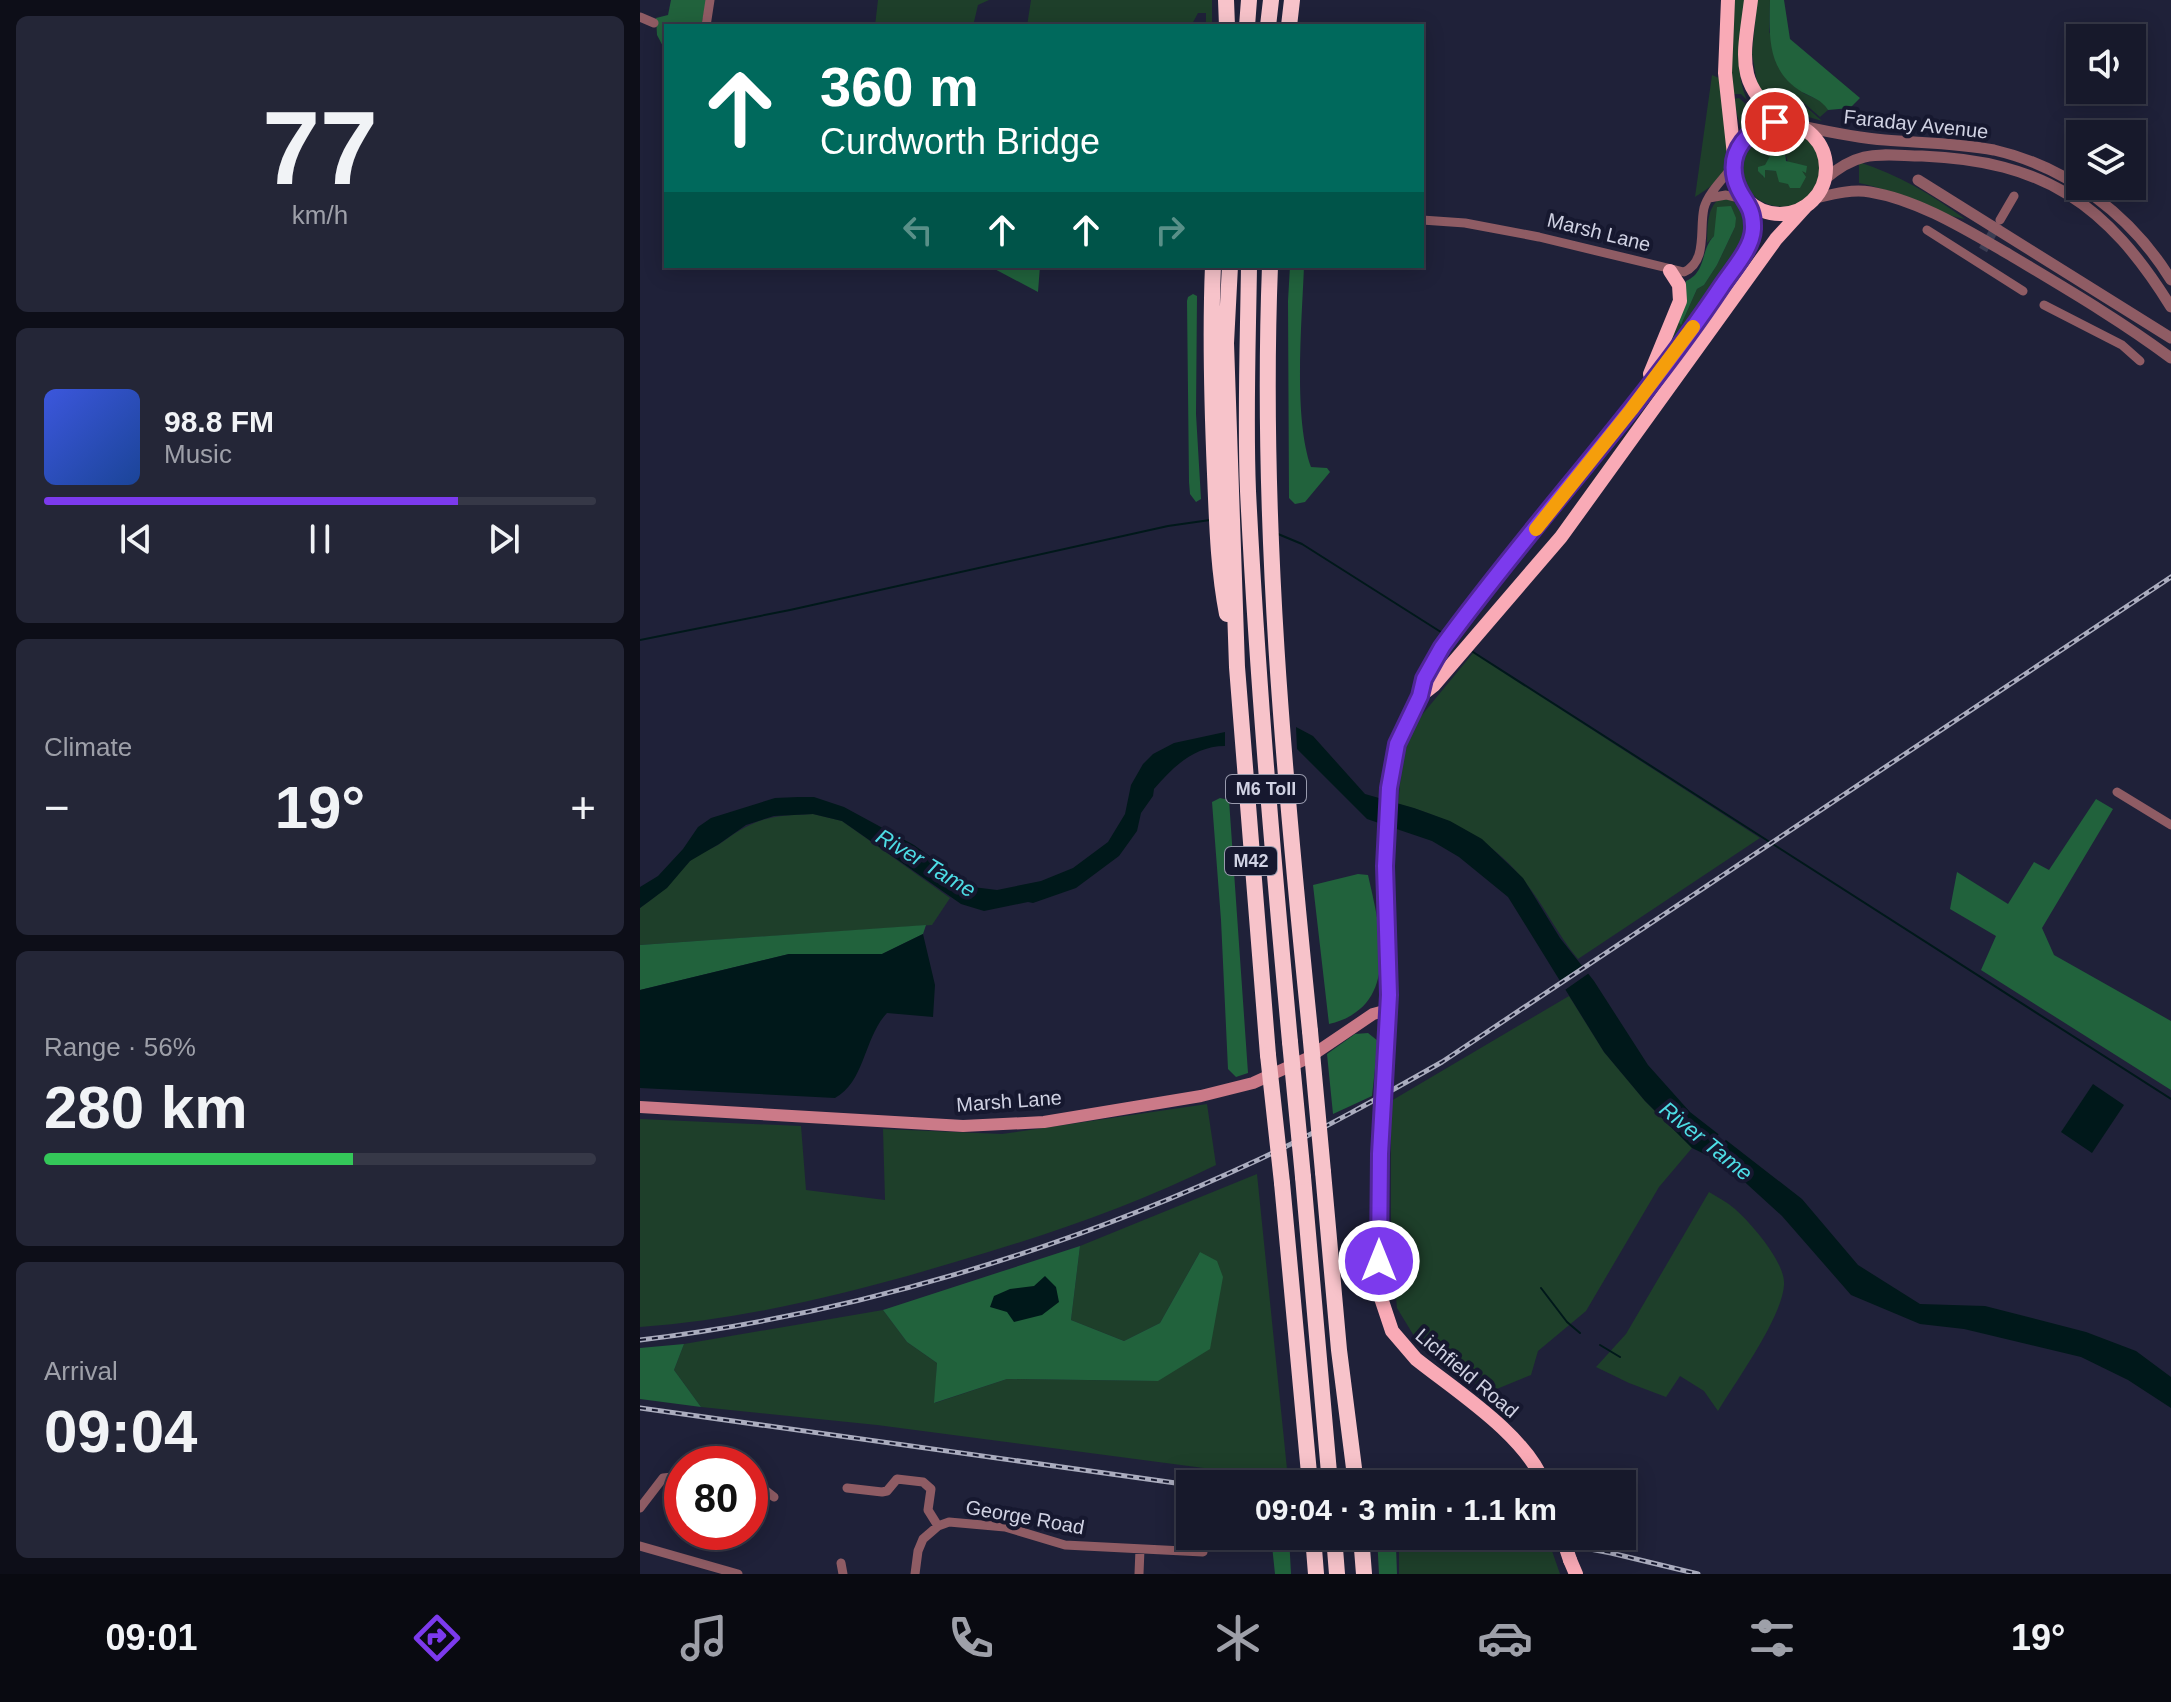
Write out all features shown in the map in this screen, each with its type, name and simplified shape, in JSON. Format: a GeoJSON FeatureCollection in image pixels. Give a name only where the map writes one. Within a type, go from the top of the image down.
{"type":"FeatureCollection","features":[{"type":"Feature","properties":{"kind":"highway"},"geometry":{"type":"LineString","coordinates":[[1218,24],[1219,0]]}},
{"type":"Feature","properties":{"kind":"highway"},"geometry":{"type":"LineString","coordinates":[[1226,0],[1227,24]]}},
{"type":"Feature","properties":{"kind":"highway"},"geometry":{"type":"LineString","coordinates":[[1247,24],[1249,0]]}},
{"type":"Feature","properties":{"kind":"highway"},"geometry":{"type":"LineString","coordinates":[[1268,24],[1271,0]]}},
{"type":"Feature","properties":{"kind":"highway"},"geometry":{"type":"LineString","coordinates":[[1281,24],[1284,0]]}},
{"type":"Feature","properties":{"kind":"highway"},"geometry":{"type":"LineString","coordinates":[[1289,24],[1292,0]]}},
{"type":"Feature","properties":{"kind":"highway"},"geometry":{"type":"LineString","coordinates":[[1728,0],[1725,73],[1739,189],[1748,202],[1763,211],[1780,214],[1811,202]]}},
{"type":"Feature","properties":{"kind":"highway"},"geometry":{"type":"LineString","coordinates":[[1751,0],[1746,58],[1749,82],[1757,99],[1786,122]]}},
{"type":"Feature","properties":{"kind":"highway"},"geometry":{"type":"LineString","coordinates":[[1420,696],[1434,685],[1561,537],[1776,239],[1811,202],[1825,179],[1824,153],[1820,145],[1801,126],[1786,122],[1764,124],[1755,129],[1741,142],[1734,163]]}},
{"type":"Feature","properties":{"kind":"highway"},"geometry":{"type":"LineString","coordinates":[[1420,696],[1424,679],[1455,629],[1631,410],[1742,256],[1753,232],[1748,202]]}},
{"type":"Feature","properties":{"kind":"highway"},"geometry":{"type":"LineString","coordinates":[[1213,268],[1211,384],[1224,506]]}},
{"type":"Feature","properties":{"kind":"highway"},"geometry":{"type":"LineString","coordinates":[[1224,506],[1230,268]]}},
{"type":"Feature","properties":{"kind":"highway","name":"M6 Toll"},"geometry":{"type":"LineString","coordinates":[[1249,268],[1249,508],[1259,695],[1328,1470]]}},
{"type":"Feature","properties":{"kind":"highway","name":"M42"},"geometry":{"type":"LineString","coordinates":[[1270,268],[1269,513],[1281,716],[1350,1470]]}},
{"type":"Feature","properties":{"kind":"highway"},"geometry":{"type":"LineString","coordinates":[[1631,410],[1656,362],[1680,301],[1679,285],[1670,271]]}},
{"type":"Feature","properties":{"kind":"highway","name":"M42"},"geometry":{"type":"LineString","coordinates":[[1224,506],[1220,581],[1237,667],[1268,1055],[1309,1470]]}},
{"type":"Feature","properties":{"kind":"highway","name":"Lichfield Road"},"geometry":{"type":"LineString","coordinates":[[1420,696],[1397,744],[1389,788],[1385,853],[1389,934],[1381,1121],[1379,1281],[1386,1318],[1401,1345],[1517,1441],[1539,1470]]}},
{"type":"Feature","properties":{"kind":"highway"},"geometry":{"type":"LineString","coordinates":[[1315,1550],[1316,1574]]}},
{"type":"Feature","properties":{"kind":"highway"},"geometry":{"type":"LineString","coordinates":[[1337,1574],[1346,1550]]}},
{"type":"Feature","properties":{"kind":"highway"},"geometry":{"type":"LineString","coordinates":[[1350,1550],[1353,1574]]}},
{"type":"Feature","properties":{"kind":"highway"},"geometry":{"type":"LineString","coordinates":[[1353,1550],[1364,1574]]}},
{"type":"Feature","properties":{"kind":"main road","name":"Marsh Lane"},"geometry":{"type":"LineString","coordinates":[[640,1107],[963,1126],[1044,1122],[1228,1091],[1308,1058],[1373,1014],[1387,1016]]}},
{"type":"Feature","properties":{"kind":"street"},"geometry":{"type":"LineString","coordinates":[[706,24],[710,0]]}},
{"type":"Feature","properties":{"kind":"street"},"geometry":{"type":"LineString","coordinates":[[640,17],[654,23]]}},
{"type":"Feature","properties":{"kind":"street","name":"Faraday Avenue"},"geometry":{"type":"LineString","coordinates":[[1801,126],[1882,140],[1960,145],[2027,159],[2064,176],[2119,216],[2141,238],[2171,280]]}},
{"type":"Feature","properties":{"kind":"street","name":"Faraday Avenue"},"geometry":{"type":"LineString","coordinates":[[1825,179],[1856,157],[1870,156],[1959,159],[1997,165],[2026,174],[2092,209],[2141,260],[2171,307]]}},
{"type":"Feature","properties":{"kind":"street","name":"Marsh Lane"},"geometry":{"type":"LineString","coordinates":[[1424,220],[1465,223],[1539,237],[1670,271],[1687,271],[1697,261],[1705,204],[1734,163]]}},
{"type":"Feature","properties":{"kind":"street"},"geometry":{"type":"LineString","coordinates":[[1918,180],[1997,224],[2171,338]]}},
{"type":"Feature","properties":{"kind":"street"},"geometry":{"type":"LineString","coordinates":[[1811,202],[1845,192],[1875,193],[1929,212],[2097,308],[2171,358]]}},
{"type":"Feature","properties":{"kind":"street"},"geometry":{"type":"LineString","coordinates":[[1709,198],[1726,195],[1748,202]]}},
{"type":"Feature","properties":{"kind":"street"},"geometry":{"type":"LineString","coordinates":[[1973,262],[1984,246],[1984,231],[1997,224],[2014,196]]}},
{"type":"Feature","properties":{"kind":"street"},"geometry":{"type":"LineString","coordinates":[[1927,230],[2023,291]]}},
{"type":"Feature","properties":{"kind":"street"},"geometry":{"type":"LineString","coordinates":[[2044,305],[2122,345],[2140,361]]}},
{"type":"Feature","properties":{"kind":"street"},"geometry":{"type":"LineString","coordinates":[[2117,792],[2171,825]]}},
{"type":"Feature","properties":{"kind":"street"},"geometry":{"type":"LineString","coordinates":[[640,1508],[664,1478]]}},
{"type":"Feature","properties":{"kind":"street","name":"George Road"},"geometry":{"type":"LineString","coordinates":[[847,1488],[882,1492],[887,1491],[897,1479],[923,1482],[931,1489],[928,1510],[938,1526]]}},
{"type":"Feature","properties":{"kind":"street"},"geometry":{"type":"LineString","coordinates":[[768,1492],[774,1497]]}},
{"type":"Feature","properties":{"kind":"street","name":"George Road"},"geometry":{"type":"LineString","coordinates":[[915,1574],[921,1543],[938,1526],[949,1522],[1005,1527],[1065,1545],[1203,1552]]}},
{"type":"Feature","properties":{"kind":"street"},"geometry":{"type":"LineString","coordinates":[[640,1546],[738,1574]]}},
{"type":"Feature","properties":{"kind":"street"},"geometry":{"type":"LineString","coordinates":[[1139,1574],[1140,1549]]}},
{"type":"Feature","properties":{"kind":"street"},"geometry":{"type":"LineString","coordinates":[[841,1563],[843,1574]]}},
{"type":"Feature","properties":{"kind":"green space"},"geometry":{"type":"Polygon","coordinates":[[[671,0],[707,0],[701,24],[664,24],[664,48],[657,35],[656,18],[668,15],[671,0]]]}},
{"type":"Feature","properties":{"kind":"green space"},"geometry":{"type":"Polygon","coordinates":[[[878,0],[989,0],[978,5],[973,24],[875,24],[878,0]]]}},
{"type":"Feature","properties":{"kind":"green space"},"geometry":{"type":"Polygon","coordinates":[[[1031,0],[1212,0],[1212,24],[1206,24],[1206,13],[1198,13],[1192,24],[1027,24],[1031,0]]]}},
{"type":"Feature","properties":{"kind":"green space"},"geometry":{"type":"Polygon","coordinates":[[[1733,0],[1745,0],[1739,63],[1747,100],[1741,94],[1733,94],[1730,76],[1733,0]]]}},
{"type":"Feature","properties":{"kind":"green space"},"geometry":{"type":"Polygon","coordinates":[[[1757,0],[1770,0],[1769,32],[1803,93],[1823,102],[1828,110],[1820,117],[1790,91],[1765,92],[1758,88],[1752,54],[1757,0]]]}},
{"type":"Feature","properties":{"kind":"green space"},"geometry":{"type":"Polygon","coordinates":[[[1770,0],[1784,0],[1790,39],[1860,98],[1850,108],[1828,110],[1782,74],[1772,52],[1770,0]]]}},
{"type":"Feature","properties":{"kind":"green space"},"geometry":{"type":"Polygon","coordinates":[[[1712,75],[1719,78],[1728,128],[1728,154],[1720,177],[1695,197],[1712,75]]]}},
{"type":"Feature","properties":{"kind":"green space"},"geometry":{"type":"Polygon","coordinates":[[[1778,92],[1795,97],[1822,121],[1778,108],[1765,97],[1778,92]]]}},
{"type":"Feature","properties":{"kind":"green space"},"geometry":{"type":"Polygon","coordinates":[[[1739,98],[1759,116],[1741,129],[1733,99],[1739,98]]]}},
{"type":"Feature","properties":{"kind":"green space"},"geometry":{"type":"Polygon","coordinates":[[[1786,128],[1803,134],[1814,145],[1820,159],[1820,174],[1815,188],[1806,199],[1793,206],[1775,206],[1760,200],[1750,191],[1744,178],[1743,165],[1747,152],[1755,141],[1768,132],[1786,128]],[[1782,140],[1761,173],[1763,177],[1765,170],[1777,171],[1783,181],[1800,187],[1802,171],[1806,166],[1788,163],[1785,152],[1794,150],[1790,140],[1782,140]]]}},
{"type":"Feature","properties":{"kind":"green space"},"geometry":{"type":"Polygon","coordinates":[[[1790,139],[1794,150],[1785,152],[1786,161],[1807,166],[1806,173],[1802,171],[1806,177],[1800,188],[1790,188],[1788,184],[1779,182],[1776,171],[1765,170],[1765,178],[1758,171],[1758,167],[1765,165],[1770,156],[1768,150],[1773,152],[1782,140],[1790,139]]]}},
{"type":"Feature","properties":{"kind":"green space"},"geometry":{"type":"Polygon","coordinates":[[[1859,162],[1914,186],[1965,219],[1859,183],[1859,162]]]}},
{"type":"Feature","properties":{"kind":"green space"},"geometry":{"type":"Polygon","coordinates":[[[1720,198],[1744,210],[1747,225],[1742,242],[1660,364],[1684,301],[1682,323],[1697,289],[1704,285],[1717,265],[1735,227],[1714,236],[1707,243],[1710,213],[1720,198]]]}},
{"type":"Feature","properties":{"kind":"green space"},"geometry":{"type":"Polygon","coordinates":[[[1731,206],[1736,218],[1735,227],[1717,265],[1704,285],[1697,289],[1681,325],[1686,281],[1697,272],[1714,236],[1717,207],[1731,206]]]}},
{"type":"Feature","properties":{"kind":"green space"},"geometry":{"type":"Polygon","coordinates":[[[993,268],[1040,268],[1038,292],[993,268]]]}},
{"type":"Feature","properties":{"kind":"green space"},"geometry":{"type":"Polygon","coordinates":[[[1290,268],[1304,268],[1300,396],[1305,446],[1311,467],[1327,468],[1330,472],[1305,502],[1295,504],[1289,498],[1290,268]]]}},
{"type":"Feature","properties":{"kind":"green space"},"geometry":{"type":"Polygon","coordinates":[[[1193,294],[1197,296],[1196,414],[1201,499],[1196,502],[1190,494],[1189,482],[1187,301],[1193,294]]]}},
{"type":"Feature","properties":{"kind":"green space"},"geometry":{"type":"Polygon","coordinates":[[[1473,653],[1760,838],[1578,959],[1530,888],[1496,852],[1450,822],[1398,804],[1402,764],[1412,727],[1473,653]]]}},
{"type":"Feature","properties":{"kind":"green space"},"geometry":{"type":"Polygon","coordinates":[[[1220,798],[1229,800],[1248,1073],[1236,1077],[1228,1069],[1212,802],[1220,798]]]}},
{"type":"Feature","properties":{"kind":"green space"},"geometry":{"type":"Polygon","coordinates":[[[2096,799],[2113,809],[2042,928],[2054,955],[2171,1021],[2171,1090],[1981,970],[1996,936],[1950,909],[1957,872],[2008,904],[2034,862],[2049,870],[2096,799]]]}},
{"type":"Feature","properties":{"kind":"green space"},"geometry":{"type":"Polygon","coordinates":[[[813,814],[842,821],[950,898],[932,925],[640,945],[640,908],[700,853],[754,823],[774,817],[813,814]]]}},
{"type":"Feature","properties":{"kind":"green space"},"geometry":{"type":"Polygon","coordinates":[[[1358,874],[1368,875],[1377,919],[1380,963],[1377,984],[1368,1001],[1352,1015],[1329,1024],[1313,885],[1358,874]]]}},
{"type":"Feature","properties":{"kind":"green space"},"geometry":{"type":"Polygon","coordinates":[[[926,925],[923,934],[882,954],[789,954],[640,990],[640,945],[926,925]]]}},
{"type":"Feature","properties":{"kind":"green space"},"geometry":{"type":"Polygon","coordinates":[[[1569,996],[1604,1052],[1645,1101],[1692,1148],[1659,1187],[1586,1311],[1538,1351],[1531,1375],[1487,1393],[1414,1336],[1397,1308],[1391,1244],[1391,1101],[1569,996]]]}},
{"type":"Feature","properties":{"kind":"green space"},"geometry":{"type":"Polygon","coordinates":[[[1368,1033],[1378,1041],[1372,1096],[1333,1114],[1327,1054],[1355,1034],[1368,1033]]]}},
{"type":"Feature","properties":{"kind":"green space"},"geometry":{"type":"Polygon","coordinates":[[[1207,1104],[1216,1165],[1120,1207],[988,1252],[838,1294],[720,1318],[640,1327],[640,1119],[801,1126],[806,1190],[885,1200],[883,1129],[1002,1134],[1207,1104]]]}},
{"type":"Feature","properties":{"kind":"green space"},"geometry":{"type":"Polygon","coordinates":[[[1257,1174],[1287,1470],[1220,1470],[877,1425],[701,1407],[674,1370],[684,1344],[883,1310],[907,1342],[937,1363],[935,1403],[1007,1379],[1158,1381],[1200,1252],[1160,1323],[1124,1341],[1071,1320],[1080,1246],[1257,1174]]]}},
{"type":"Feature","properties":{"kind":"green space"},"geometry":{"type":"Polygon","coordinates":[[[1709,1192],[1735,1209],[1758,1233],[1774,1255],[1784,1285],[1767,1331],[1718,1411],[1704,1391],[1680,1376],[1666,1397],[1596,1367],[1626,1334],[1709,1192]]]}},
{"type":"Feature","properties":{"kind":"green space"},"geometry":{"type":"Polygon","coordinates":[[[1080,1246],[1071,1320],[1124,1341],[1160,1323],[1200,1252],[1217,1261],[1223,1277],[1210,1349],[1158,1381],[1007,1379],[934,1403],[937,1363],[907,1342],[883,1310],[1080,1246]]]}},
{"type":"Feature","properties":{"kind":"green space"},"geometry":{"type":"Polygon","coordinates":[[[684,1344],[674,1370],[701,1407],[640,1399],[640,1348],[684,1344]]]}},
{"type":"Feature","properties":{"kind":"green space"},"geometry":{"type":"Polygon","coordinates":[[[1272,1550],[1290,1550],[1291,1574],[1275,1574],[1272,1550]]]}},
{"type":"Feature","properties":{"kind":"green space"},"geometry":{"type":"Polygon","coordinates":[[[1378,1550],[1396,1550],[1397,1574],[1379,1574],[1378,1550]]]}},
{"type":"Feature","properties":{"kind":"green space"},"geometry":{"type":"Polygon","coordinates":[[[1399,1550],[1552,1550],[1560,1574],[1399,1574],[1399,1550]]]}},
{"type":"Feature","properties":{"kind":"water","name":"River Tame"},"geometry":{"type":"Polygon","coordinates":[[[1296,727],[1313,736],[1365,794],[1450,821],[1482,839],[1523,878],[1560,938],[1594,981],[1648,1065],[1690,1112],[1802,1199],[1858,1265],[1920,1304],[1985,1306],[2086,1332],[2136,1351],[2171,1377],[2171,1408],[2128,1380],[2081,1357],[1964,1329],[1920,1324],[1851,1295],[1782,1216],[1725,1164],[1692,1148],[1645,1101],[1604,1052],[1508,897],[1459,857],[1432,841],[1367,819],[1297,749],[1296,727]]]}},
{"type":"Feature","properties":{"kind":"water","name":"River Tame"},"geometry":{"type":"Polygon","coordinates":[[[1225,732],[1225,746],[1194,754],[1154,789],[1153,796],[1141,813],[1137,831],[1119,856],[1076,888],[1033,903],[984,911],[961,904],[842,821],[813,814],[774,816],[746,825],[690,861],[667,888],[640,908],[640,887],[658,876],[698,827],[711,818],[775,798],[814,797],[844,807],[914,845],[973,887],[997,890],[1041,881],[1073,868],[1108,842],[1125,814],[1131,785],[1153,754],[1174,743],[1225,732]]]}},
{"type":"Feature","properties":{"kind":"water"},"geometry":{"type":"Polygon","coordinates":[[[923,934],[935,985],[933,1017],[887,1013],[873,1034],[853,1081],[835,1098],[640,1088],[640,990],[789,954],[882,954],[923,934]]]}},
{"type":"Feature","properties":{"kind":"water"},"geometry":{"type":"Polygon","coordinates":[[[2093,1084],[2124,1105],[2092,1153],[2061,1132],[2093,1084]]]}},
{"type":"Feature","properties":{"kind":"water"},"geometry":{"type":"Polygon","coordinates":[[[1045,1276],[1056,1287],[1059,1302],[1042,1315],[1014,1322],[1007,1312],[990,1307],[994,1296],[1010,1289],[1034,1286],[1045,1276]]]}},
{"type":"Feature","properties":{"kind":"pier"},"geometry":{"type":"Polygon","coordinates":[[[1586,963],[1592,971],[1562,992],[1557,983],[1586,963]]]}},
{"type":"Feature","properties":{"kind":"pier"},"geometry":{"type":"Polygon","coordinates":[[[1721,1131],[1728,1137],[1710,1161],[1702,1157],[1721,1131]]]}},
{"type":"Feature","properties":{"kind":"waterway"},"geometry":{"type":"LineString","coordinates":[[640,640],[1168,526],[1210,520]]}},
{"type":"Feature","properties":{"kind":"waterway"},"geometry":{"type":"LineString","coordinates":[[1278,534],[1302,544],[1444,634]]}},
{"type":"Feature","properties":{"kind":"waterway"},"geometry":{"type":"LineString","coordinates":[[1473,652],[2171,1099]]}},
{"type":"Feature","properties":{"kind":"waterway"},"geometry":{"type":"LineString","coordinates":[[1541,1288],[1567,1322],[1580,1333]]}},
{"type":"Feature","properties":{"kind":"waterway"},"geometry":{"type":"LineString","coordinates":[[1600,1345],[1620,1357]]}},
{"type":"Feature","properties":{"kind":"tunnel"},"geometry":{"type":"LineString","coordinates":[[1983,250],[1998,223]]}},
{"type":"Feature","properties":{"kind":"railway"},"geometry":{"type":"LineString","coordinates":[[640,1340],[800,1314],[957,1274],[1111,1222],[1283,1148],[1442,1062],[2171,577]]}},
{"type":"Feature","properties":{"kind":"railway"},"geometry":{"type":"LineString","coordinates":[[640,1408],[1176,1483]]}},
{"type":"Feature","properties":{"kind":"railway"},"geometry":{"type":"LineString","coordinates":[[1595,1550],[1698,1574]]}},
{"type":"Feature","properties":{"kind":"slow traffic"},"geometry":{"type":"LineString","coordinates":[[1536,529],[1693,327]]}},
{"type":"Feature","properties":{"kind":"route"},"geometry":{"type":"LineString","coordinates":[[1379,1261],[1380,1154],[1389,995],[1385,853],[1389,788],[1397,744],[1420,696],[1424,679],[1442,647],[1631,410],[1742,256],[1751,239],[1753,222],[1749,203],[1734,177],[1735,155],[1747,135],[1764,124],[1775,122]]}}]}
